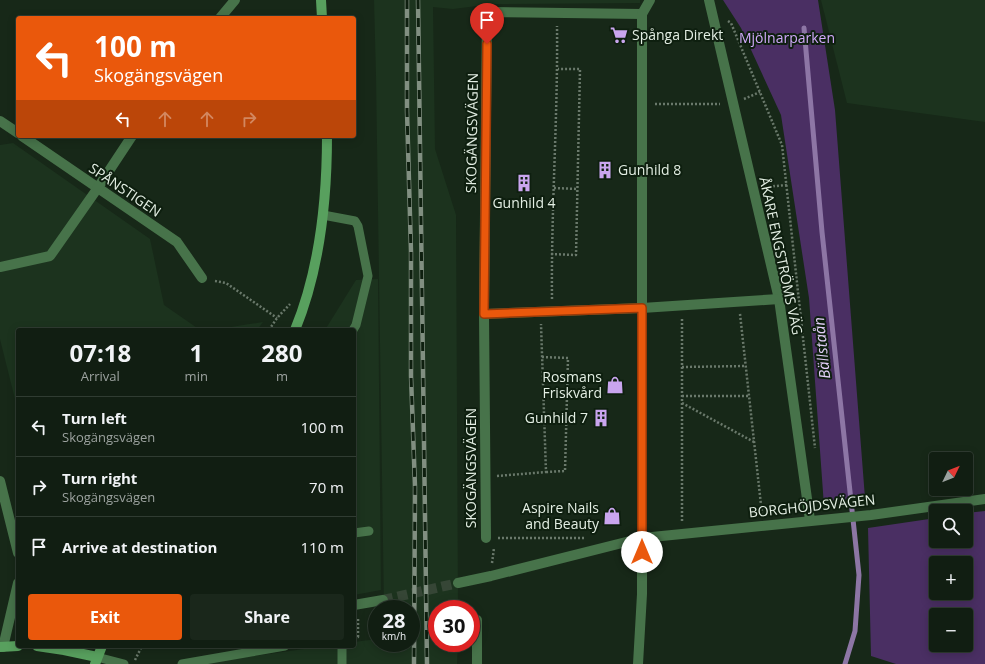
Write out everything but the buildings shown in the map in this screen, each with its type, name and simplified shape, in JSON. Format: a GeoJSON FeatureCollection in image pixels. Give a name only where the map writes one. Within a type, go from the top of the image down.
{"type":"FeatureCollection","features":[{"type":"Feature","properties":{"kind":"street"},"geometry":{"type":"LineString","coordinates":[[222,16],[235,0]]}},
{"type":"Feature","properties":{"kind":"street"},"geometry":{"type":"LineString","coordinates":[[321,0],[322,16]]}},
{"type":"Feature","properties":{"kind":"street"},"geometry":{"type":"LineString","coordinates":[[638,664],[642,598],[642,14],[650,0]]}},
{"type":"Feature","properties":{"kind":"street","name":"ÅKARE ENGSTRÖMS VÄG"},"geometry":{"type":"LineString","coordinates":[[710,2],[779,299],[810,520]]}},
{"type":"Feature","properties":{"kind":"street","name":"SKOGÄNGSVÄGEN"},"geometry":{"type":"LineString","coordinates":[[490,538],[485,476],[484,314],[487,12],[642,14]]}},
{"type":"Feature","properties":{"kind":"street"},"geometry":{"type":"LineString","coordinates":[[0,121],[16,132]]}},
{"type":"Feature","properties":{"kind":"street","name":"SPÅNSTIGEN"},"geometry":{"type":"LineString","coordinates":[[25,138],[97,189],[177,242],[202,278]]}},
{"type":"Feature","properties":{"kind":"street"},"geometry":{"type":"LineString","coordinates":[[0,267],[50,256],[131,138]]}},
{"type":"Feature","properties":{"kind":"street"},"geometry":{"type":"LineString","coordinates":[[296,328],[306,298],[317,257],[323,215],[327,138]]}},
{"type":"Feature","properties":{"kind":"street"},"geometry":{"type":"LineString","coordinates":[[484,314],[642,308],[779,299]]}},
{"type":"Feature","properties":{"kind":"street"},"geometry":{"type":"LineString","coordinates":[[0,481],[16,544]]}},
{"type":"Feature","properties":{"kind":"street","name":"BORGHÖJDSVÄGEN"},"geometry":{"type":"LineString","coordinates":[[458,583],[642,538],[871,515],[985,499]]}},
{"type":"Feature","properties":{"kind":"street"},"geometry":{"type":"LineString","coordinates":[[16,591],[2,647],[16,646]]}},
{"type":"Feature","properties":{"kind":"street"},"geometry":{"type":"LineString","coordinates":[[356,605],[368,603]]}},
{"type":"Feature","properties":{"kind":"street"},"geometry":{"type":"LineString","coordinates":[[50,648],[64,650],[96,661],[101,648]]}},
{"type":"Feature","properties":{"kind":"street"},"geometry":{"type":"LineString","coordinates":[[477,652],[477,664]]}},
{"type":"Feature","properties":{"kind":"lane"},"geometry":{"type":"LineString","coordinates":[[323,215],[354,221],[358,226],[368,276],[354,328]]}},
{"type":"Feature","properties":{"kind":"lane"},"geometry":{"type":"LineString","coordinates":[[356,533],[369,531]]}},
{"type":"Feature","properties":{"kind":"lane"},"geometry":{"type":"LineString","coordinates":[[182,664],[274,648]]}},
{"type":"Feature","properties":{"kind":"lane"},"geometry":{"type":"LineString","coordinates":[[342,648],[342,664]]}},
{"type":"Feature","properties":{"kind":"lane"},"geometry":{"type":"LineString","coordinates":[[96,661],[124,664]]}},
{"type":"Feature","properties":{"kind":"path"},"geometry":{"type":"LineString","coordinates":[[710,2],[731,23],[782,145],[816,456]]}},
{"type":"Feature","properties":{"kind":"path"},"geometry":{"type":"LineString","coordinates":[[552,311],[551,254],[558,69],[557,13]]}},
{"type":"Feature","properties":{"kind":"path"},"geometry":{"type":"LineString","coordinates":[[551,254],[576,255],[580,69],[558,69]]}},
{"type":"Feature","properties":{"kind":"path"},"geometry":{"type":"LineString","coordinates":[[642,104],[734,104]]}},
{"type":"Feature","properties":{"kind":"path"},"geometry":{"type":"LineString","coordinates":[[753,188],[787,185]]}},
{"type":"Feature","properties":{"kind":"path"},"geometry":{"type":"LineString","coordinates":[[554,188],[577,190]]}},
{"type":"Feature","properties":{"kind":"path"},"geometry":{"type":"LineString","coordinates":[[202,278],[226,283],[277,318],[270,328]]}},
{"type":"Feature","properties":{"kind":"path"},"geometry":{"type":"LineString","coordinates":[[739,302],[763,525]]}},
{"type":"Feature","properties":{"kind":"path"},"geometry":{"type":"LineString","coordinates":[[682,305],[682,534]]}},
{"type":"Feature","properties":{"kind":"path"},"geometry":{"type":"LineString","coordinates":[[540,311],[546,472]]}},
{"type":"Feature","properties":{"kind":"path"},"geometry":{"type":"LineString","coordinates":[[485,476],[565,471],[568,358],[542,357]]}},
{"type":"Feature","properties":{"kind":"path"},"geometry":{"type":"LineString","coordinates":[[682,367],[746,366]]}},
{"type":"Feature","properties":{"kind":"path"},"geometry":{"type":"LineString","coordinates":[[682,396],[749,396]]}},
{"type":"Feature","properties":{"kind":"path"},"geometry":{"type":"LineString","coordinates":[[682,404],[754,442]]}},
{"type":"Feature","properties":{"kind":"path"},"geometry":{"type":"LineString","coordinates":[[490,538],[491,576]]}},
{"type":"Feature","properties":{"kind":"path","name":"SKOGÄNGSVÄGEN"},"geometry":{"type":"LineString","coordinates":[[490,538],[588,538]]}},
{"type":"Feature","properties":{"kind":"path"},"geometry":{"type":"LineString","coordinates":[[356,636],[358,637],[358,620]]}},
{"type":"Feature","properties":{"kind":"path"},"geometry":{"type":"LineString","coordinates":[[139,653],[141,648]]}},
{"type":"Feature","properties":{"kind":"shaded area"},"geometry":{"type":"Polygon","coordinates":[[[374,0],[640,0],[640,3],[493,4],[453,9],[433,7],[435,149],[456,215],[458,600],[428,600],[428,652],[458,652],[457,664],[197,664],[311,648],[356,648],[356,642],[368,640],[368,652],[420,652],[420,600],[384,600],[374,0]]]}},
{"type":"Feature","properties":{"kind":"shaded area"},"geometry":{"type":"Polygon","coordinates":[[[821,0],[985,0],[985,122],[847,103],[821,0]]]}},
{"type":"Feature","properties":{"kind":"shaded area"},"geometry":{"type":"Polygon","coordinates":[[[13,143],[150,239],[164,305],[197,328],[16,328],[16,403],[0,339],[0,145],[13,143]]]}},
{"type":"Feature","properties":{"kind":"shaded area"},"geometry":{"type":"Polygon","coordinates":[[[378,279],[381,590],[356,595],[356,328],[326,328],[356,280],[378,279]]]}},
{"type":"Feature","properties":{"kind":"shaded area"},"geometry":{"type":"Polygon","coordinates":[[[263,322],[258,328],[225,328],[263,322]]]}},
{"type":"Feature","properties":{"kind":"green space","name":"Mjölnarparken"},"geometry":{"type":"Polygon","coordinates":[[[723,0],[818,0],[835,110],[865,498],[824,506],[809,298],[781,115],[741,28],[723,0]]]}},
{"type":"Feature","properties":{"kind":"green space"},"geometry":{"type":"Polygon","coordinates":[[[985,511],[985,664],[896,664],[871,656],[868,528],[929,519],[929,548],[973,548],[973,512],[985,511]]]}},
{"type":"Feature","properties":{"kind":"waterway","name":"Bällstaån"},"geometry":{"type":"LineString","coordinates":[[804,28],[822,232],[859,575],[855,631],[845,664]]}},
{"type":"Feature","properties":{"kind":"tunnel"},"geometry":{"type":"LineString","coordinates":[[383,600],[458,583]]}},
{"type":"Feature","properties":{"kind":"railway"},"geometry":{"type":"LineString","coordinates":[[407,0],[407,111],[411,252],[411,376],[415,487],[414,664]]}},
{"type":"Feature","properties":{"kind":"railway"},"geometry":{"type":"LineString","coordinates":[[418,0],[427,664]]}},
{"type":"Feature","properties":{"kind":"place","name":"Spånga Direkt"},"geometry":{"type":"Point","coordinates":[619,35]}},
{"type":"Feature","properties":{"kind":"place","name":"Gunhild 8"},"geometry":{"type":"Point","coordinates":[605,170]}},
{"type":"Feature","properties":{"kind":"place","name":"Gunhild 4"},"geometry":{"type":"Point","coordinates":[524,183]}},
{"type":"Feature","properties":{"kind":"place","name":"Rosmans Friskvård"},"geometry":{"type":"Point","coordinates":[615,385]}},
{"type":"Feature","properties":{"kind":"place","name":"Gunhild 7"},"geometry":{"type":"Point","coordinates":[601,418]}},
{"type":"Feature","properties":{"kind":"place","name":"Aspire Nails and Beauty"},"geometry":{"type":"Point","coordinates":[612,516]}},
{"type":"Feature","properties":{"kind":"route"},"geometry":{"type":"LineString","coordinates":[[487,44],[484,314],[642,308],[642,552]]}}]}
